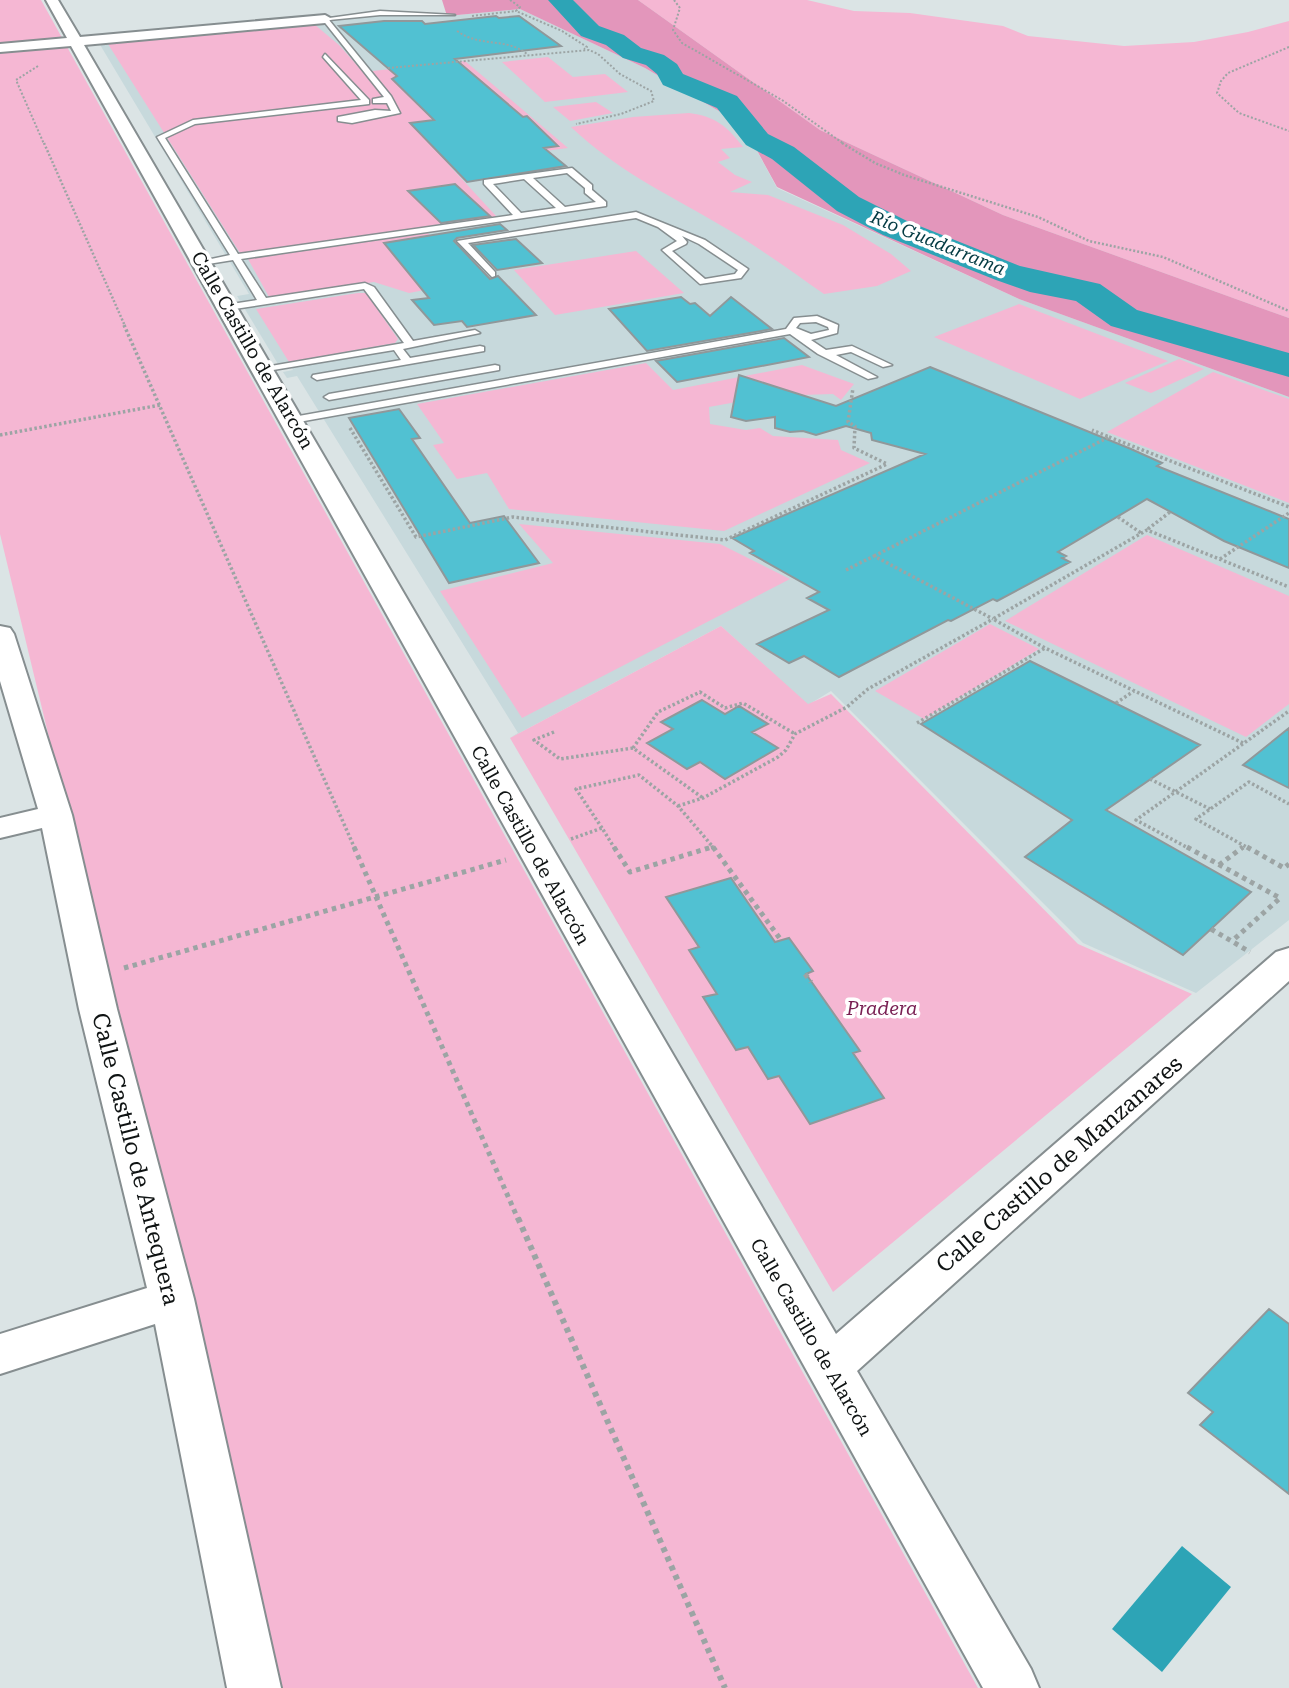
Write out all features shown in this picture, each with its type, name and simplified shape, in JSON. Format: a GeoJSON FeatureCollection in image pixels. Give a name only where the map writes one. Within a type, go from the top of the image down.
{"type":"FeatureCollection","features":[{"type":"Feature","properties":{"kind":"street","name":"Calle Castillo de Alarcón"},"geometry":{"type":"LineString","coordinates":[[52,0],[265,370],[534,852],[1012,1688]]}},
{"type":"Feature","properties":{"kind":"street"},"geometry":{"type":"LineString","coordinates":[[0,48],[321,14]]}},
{"type":"Feature","properties":{"kind":"street","name":"Calle Castillo de Antequera"},"geometry":{"type":"LineString","coordinates":[[0,634],[57,815],[91,977],[172,1299],[254,1688]]}},
{"type":"Feature","properties":{"kind":"street"},"geometry":{"type":"LineString","coordinates":[[0,828],[57,815]]}},
{"type":"Feature","properties":{"kind":"street","name":"Calle Castillo de Manzanares"},"geometry":{"type":"LineString","coordinates":[[830,1367],[1270,956]]}},
{"type":"Feature","properties":{"kind":"street"},"geometry":{"type":"LineString","coordinates":[[0,1354],[172,1299]]}},
{"type":"Feature","properties":{"kind":"lane"},"geometry":{"type":"LineString","coordinates":[[321,14],[394,12],[452,15]]}},
{"type":"Feature","properties":{"kind":"lane"},"geometry":{"type":"LineString","coordinates":[[263,301],[161,137],[192,122],[388,98],[321,14]]}},
{"type":"Feature","properties":{"kind":"lane"},"geometry":{"type":"LineString","coordinates":[[352,53],[325,56],[366,102]]}},
{"type":"Feature","properties":{"kind":"lane"},"geometry":{"type":"LineString","coordinates":[[382,100],[390,101],[396,113]]}},
{"type":"Feature","properties":{"kind":"lane"},"geometry":{"type":"LineString","coordinates":[[376,112],[396,113],[352,121],[341,119],[376,112]]}},
{"type":"Feature","properties":{"kind":"lane"},"geometry":{"type":"LineString","coordinates":[[519,216],[486,182],[569,170],[589,187],[588,191],[610,205],[624,212],[658,220],[683,242],[666,250],[703,282],[738,276],[744,268],[702,242],[665,226]]}},
{"type":"Feature","properties":{"kind":"lane"},"geometry":{"type":"LineString","coordinates":[[526,176],[563,210]]}},
{"type":"Feature","properties":{"kind":"lane"},"geometry":{"type":"LineString","coordinates":[[202,262],[610,205]]}},
{"type":"Feature","properties":{"kind":"lane"},"geometry":{"type":"LineString","coordinates":[[461,241],[636,215]]}},
{"type":"Feature","properties":{"kind":"lane"},"geometry":{"type":"LineString","coordinates":[[447,226],[492,274]]}},
{"type":"Feature","properties":{"kind":"lane"},"geometry":{"type":"LineString","coordinates":[[228,307],[365,286],[371,289],[410,344]]}},
{"type":"Feature","properties":{"kind":"lane"},"geometry":{"type":"LineString","coordinates":[[293,420],[792,331],[826,354],[872,377]]}},
{"type":"Feature","properties":{"kind":"lane"},"geometry":{"type":"LineString","coordinates":[[265,370],[475,333]]}},
{"type":"Feature","properties":{"kind":"lane"},"geometry":{"type":"LineString","coordinates":[[397,347],[407,362]]}},
{"type":"Feature","properties":{"kind":"lane"},"geometry":{"type":"LineString","coordinates":[[317,377],[480,349]]}},
{"type":"Feature","properties":{"kind":"lane"},"geometry":{"type":"LineString","coordinates":[[826,354],[852,349],[887,365]]}},
{"type":"Feature","properties":{"kind":"lane"},"geometry":{"type":"LineString","coordinates":[[308,362],[338,411]]}},
{"type":"Feature","properties":{"kind":"lane"},"geometry":{"type":"LineString","coordinates":[[329,397],[495,368]]}},
{"type":"Feature","properties":{"kind":"path"},"geometry":{"type":"LineString","coordinates":[[510,0],[518,4],[520,7],[517,10]]}},
{"type":"Feature","properties":{"kind":"path"},"geometry":{"type":"LineString","coordinates":[[674,0],[680,8],[673,30],[682,43],[782,100],[849,148],[904,175],[1038,217],[1089,241],[1163,257],[1289,311]]}},
{"type":"Feature","properties":{"kind":"path"},"geometry":{"type":"LineString","coordinates":[[471,16],[517,10],[577,39],[587,47],[583,50]]}},
{"type":"Feature","properties":{"kind":"path"},"geometry":{"type":"LineString","coordinates":[[455,29],[473,43],[520,47],[527,54]]}},
{"type":"Feature","properties":{"kind":"path"},"geometry":{"type":"LineString","coordinates":[[1289,47],[1228,73],[1221,81],[1217,93],[1235,109],[1289,131]]}},
{"type":"Feature","properties":{"kind":"path"},"geometry":{"type":"LineString","coordinates":[[366,71],[583,50],[596,52],[623,76],[651,90],[654,101],[621,114],[576,124]]}},
{"type":"Feature","properties":{"kind":"path"},"geometry":{"type":"LineString","coordinates":[[46,61],[16,80],[725,1688]]}},
{"type":"Feature","properties":{"kind":"path"},"geometry":{"type":"LineString","coordinates":[[338,411],[416,537],[513,517],[725,540],[887,464],[854,448],[855,426],[848,422],[854,384]]}},
{"type":"Feature","properties":{"kind":"path"},"geometry":{"type":"LineString","coordinates":[[0,435],[160,405]]}},
{"type":"Feature","properties":{"kind":"path"},"geometry":{"type":"LineString","coordinates":[[1092,430],[1289,507]]}},
{"type":"Feature","properties":{"kind":"path"},"geometry":{"type":"LineString","coordinates":[[846,570],[1110,437]]}},
{"type":"Feature","properties":{"kind":"path"},"geometry":{"type":"LineString","coordinates":[[678,806],[703,798],[778,757],[786,750],[794,734],[847,707],[868,689],[1142,533],[1170,512]]}},
{"type":"Feature","properties":{"kind":"path"},"geometry":{"type":"LineString","coordinates":[[1220,559],[1289,513]]}},
{"type":"Feature","properties":{"kind":"path"},"geometry":{"type":"LineString","coordinates":[[1118,517],[1142,533]]}},
{"type":"Feature","properties":{"kind":"path"},"geometry":{"type":"LineString","coordinates":[[1147,530],[1289,587]]}},
{"type":"Feature","properties":{"kind":"path"},"geometry":{"type":"LineString","coordinates":[[874,556],[1045,648],[1243,743]]}},
{"type":"Feature","properties":{"kind":"path"},"geometry":{"type":"LineString","coordinates":[[917,723],[1045,648]]}},
{"type":"Feature","properties":{"kind":"path"},"geometry":{"type":"LineString","coordinates":[[1116,703],[1134,691]]}},
{"type":"Feature","properties":{"kind":"path"},"geometry":{"type":"LineString","coordinates":[[633,748],[658,712],[700,692],[725,708],[743,703],[794,734]]}},
{"type":"Feature","properties":{"kind":"path"},"geometry":{"type":"LineString","coordinates":[[1231,941],[1280,898],[1136,820],[1289,710]]}},
{"type":"Feature","properties":{"kind":"path"},"geometry":{"type":"LineString","coordinates":[[554,732],[534,740],[560,760],[633,748],[703,798]]}},
{"type":"Feature","properties":{"kind":"path"},"geometry":{"type":"LineString","coordinates":[[713,847],[630,872],[576,789],[639,775],[678,806],[713,847],[781,940]]}},
{"type":"Feature","properties":{"kind":"path"},"geometry":{"type":"LineString","coordinates":[[1150,779],[1210,809]]}},
{"type":"Feature","properties":{"kind":"path"},"geometry":{"type":"LineString","coordinates":[[1289,804],[1249,782],[1196,819],[1284,868],[1289,864]]}},
{"type":"Feature","properties":{"kind":"path"},"geometry":{"type":"LineString","coordinates":[[571,839],[602,828]]}},
{"type":"Feature","properties":{"kind":"path"},"geometry":{"type":"LineString","coordinates":[[1219,865],[1245,846]]}},
{"type":"Feature","properties":{"kind":"path"},"geometry":{"type":"LineString","coordinates":[[91,977],[534,852]]}},
{"type":"Feature","properties":{"kind":"path"},"geometry":{"type":"LineString","coordinates":[[1210,929],[1231,941],[1270,956]]}},
{"type":"Feature","properties":{"kind":"path"},"geometry":{"type":"LineString","coordinates":[[805,974],[811,982]]}},
{"type":"Feature","properties":{"kind":"shaded area"},"geometry":{"type":"Polygon","coordinates":[[[442,0],[638,0],[820,130],[1003,215],[1289,318],[1289,397],[1019,299],[777,187],[743,125],[645,68],[520,9],[447,16],[442,0]]]}},
{"type":"Feature","properties":{"kind":"shaded area"},"geometry":{"type":"Polygon","coordinates":[[[520,9],[645,68],[743,125],[777,188],[1019,299],[1289,397],[1289,920],[1196,993],[1083,943],[831,691],[808,705],[721,626],[510,738],[518,733],[297,376],[287,378],[283,372],[293,370],[289,362],[278,364],[237,296],[249,294],[99,43],[378,14],[447,16],[520,9]]]}},
{"type":"Feature","properties":{"kind":"green space"},"geometry":{"type":"Polygon","coordinates":[[[0,0],[41,0],[978,1688],[278,1688],[0,534],[0,0]]]}},
{"type":"Feature","properties":{"kind":"green space"},"geometry":{"type":"Polygon","coordinates":[[[638,0],[807,0],[854,11],[910,13],[1003,26],[1028,36],[1124,46],[1194,42],[1289,21],[1289,318],[1003,215],[820,130],[638,0]]]}},
{"type":"Feature","properties":{"kind":"green space"},"geometry":{"type":"Polygon","coordinates":[[[314,24],[339,45],[363,72],[465,61],[568,148],[448,164],[497,217],[240,253],[108,44],[314,24]]]}},
{"type":"Feature","properties":{"kind":"green space"},"geometry":{"type":"Polygon","coordinates":[[[548,57],[573,77],[605,74],[628,92],[545,102],[502,62],[548,57]]]}},
{"type":"Feature","properties":{"kind":"green space"},"geometry":{"type":"Polygon","coordinates":[[[596,102],[613,113],[570,121],[553,107],[596,102]]]}},
{"type":"Feature","properties":{"kind":"green space"},"geometry":{"type":"Polygon","coordinates":[[[689,113],[720,124],[743,147],[721,149],[730,158],[718,162],[735,175],[752,182],[730,192],[768,195],[843,225],[891,254],[911,271],[877,286],[824,294],[743,239],[623,168],[571,127],[633,117],[689,113]]]}},
{"type":"Feature","properties":{"kind":"green space"},"geometry":{"type":"Polygon","coordinates":[[[428,233],[472,281],[409,293],[374,282],[269,297],[248,259],[428,233]]]}},
{"type":"Feature","properties":{"kind":"green space"},"geometry":{"type":"Polygon","coordinates":[[[636,251],[684,293],[555,315],[514,270],[636,251]]]}},
{"type":"Feature","properties":{"kind":"green space"},"geometry":{"type":"Polygon","coordinates":[[[366,293],[398,339],[395,343],[289,362],[256,309],[366,293]]]}},
{"type":"Feature","properties":{"kind":"green space"},"geometry":{"type":"Polygon","coordinates":[[[1019,304],[1168,361],[1080,399],[934,337],[1019,304]]]}},
{"type":"Feature","properties":{"kind":"green space"},"geometry":{"type":"Polygon","coordinates":[[[1179,359],[1204,369],[1151,393],[1125,383],[1179,359]]]}},
{"type":"Feature","properties":{"kind":"green space"},"geometry":{"type":"Polygon","coordinates":[[[646,363],[673,390],[802,365],[854,384],[841,400],[833,394],[769,396],[709,407],[710,424],[746,430],[760,428],[773,436],[838,440],[841,450],[870,463],[724,531],[509,509],[487,473],[457,479],[433,445],[444,443],[417,404],[646,363]]]}},
{"type":"Feature","properties":{"kind":"green space"},"geometry":{"type":"Polygon","coordinates":[[[1213,372],[1289,399],[1289,503],[1107,432],[1213,372]]]}},
{"type":"Feature","properties":{"kind":"green space"},"geometry":{"type":"Polygon","coordinates":[[[519,524],[720,544],[790,579],[522,718],[440,591],[553,563],[519,524]]]}},
{"type":"Feature","properties":{"kind":"green space"},"geometry":{"type":"Polygon","coordinates":[[[1147,535],[1289,596],[1289,704],[1246,737],[1005,621],[1147,535]]]}},
{"type":"Feature","properties":{"kind":"green space"},"geometry":{"type":"Polygon","coordinates":[[[990,624],[1039,649],[924,719],[875,691],[990,624]]]}},
{"type":"Feature","properties":{"kind":"green space","name":"Pradera"},"geometry":{"type":"Polygon","coordinates":[[[721,626],[808,704],[831,694],[1078,944],[1192,994],[833,1292],[510,738],[721,626]]]}},
{"type":"Feature","properties":{"kind":"water"},"geometry":{"type":"Polygon","coordinates":[[[1182,1546],[1231,1587],[1162,1672],[1112,1629],[1182,1546]]]}},
{"type":"Feature","properties":{"kind":"building"},"geometry":{"type":"Polygon","coordinates":[[[519,16],[561,46],[455,59],[523,117],[527,116],[558,146],[544,148],[566,166],[467,182],[410,123],[434,120],[392,79],[397,76],[339,26],[384,21],[422,21],[425,24],[519,16]]]}},
{"type":"Feature","properties":{"kind":"building"},"geometry":{"type":"Polygon","coordinates":[[[455,184],[490,216],[441,223],[408,191],[455,184]]]}},
{"type":"Feature","properties":{"kind":"building"},"geometry":{"type":"Polygon","coordinates":[[[500,224],[507,230],[457,238],[454,241],[490,279],[498,276],[536,315],[467,327],[462,321],[434,325],[412,300],[429,298],[384,243],[500,224]]]}},
{"type":"Feature","properties":{"kind":"building"},"geometry":{"type":"Polygon","coordinates":[[[516,239],[542,263],[497,270],[473,245],[516,239]]]}},
{"type":"Feature","properties":{"kind":"building"},"geometry":{"type":"Polygon","coordinates":[[[681,297],[690,304],[695,303],[710,316],[731,297],[772,329],[647,351],[609,309],[681,297]]]}},
{"type":"Feature","properties":{"kind":"building"},"geometry":{"type":"Polygon","coordinates":[[[784,338],[809,357],[677,382],[656,361],[784,338]]]}},
{"type":"Feature","properties":{"kind":"building"},"geometry":{"type":"Polygon","coordinates":[[[930,367],[1131,449],[1162,463],[1157,466],[1289,519],[1289,568],[1224,541],[1147,499],[1058,552],[1070,562],[997,601],[993,599],[951,621],[948,620],[839,677],[804,656],[789,663],[757,644],[829,610],[807,598],[819,592],[750,553],[754,551],[732,538],[925,454],[872,440],[871,433],[846,426],[816,435],[775,428],[775,417],[746,421],[731,417],[739,375],[836,406],[930,367]]]}},
{"type":"Feature","properties":{"kind":"building"},"geometry":{"type":"Polygon","coordinates":[[[399,409],[420,438],[412,439],[470,523],[504,516],[539,563],[449,583],[349,418],[399,409]]]}},
{"type":"Feature","properties":{"kind":"building"},"geometry":{"type":"Polygon","coordinates":[[[1030,661],[1200,745],[1106,810],[1251,892],[1183,955],[1025,857],[1072,820],[921,724],[1030,661]]]}},
{"type":"Feature","properties":{"kind":"building"},"geometry":{"type":"Polygon","coordinates":[[[702,700],[725,714],[739,706],[768,724],[752,732],[778,748],[725,779],[700,762],[687,769],[647,743],[673,729],[661,722],[702,700]]]}},
{"type":"Feature","properties":{"kind":"building"},"geometry":{"type":"Polygon","coordinates":[[[1289,728],[1289,788],[1243,765],[1289,728]]]}},
{"type":"Feature","properties":{"kind":"building"},"geometry":{"type":"Polygon","coordinates":[[[731,878],[775,942],[789,938],[813,971],[806,974],[860,1051],[853,1053],[884,1098],[810,1124],[779,1076],[768,1079],[748,1047],[736,1050],[703,997],[717,994],[689,950],[699,947],[666,897],[731,878]]]}},
{"type":"Feature","properties":{"kind":"building"},"geometry":{"type":"Polygon","coordinates":[[[1269,1309],[1289,1324],[1289,1494],[1200,1425],[1213,1412],[1188,1393],[1269,1309]]]}},
{"type":"Feature","properties":{"kind":"waterway","name":"Río Guadarrama"},"geometry":{"type":"LineString","coordinates":[[560,0],[590,31],[615,40],[632,53],[655,60],[668,70],[672,79],[727,102],[736,116],[751,129],[756,139],[783,153],[848,204],[895,228],[1008,273],[1043,284],[1087,292],[1124,318],[1289,365]]}}]}
